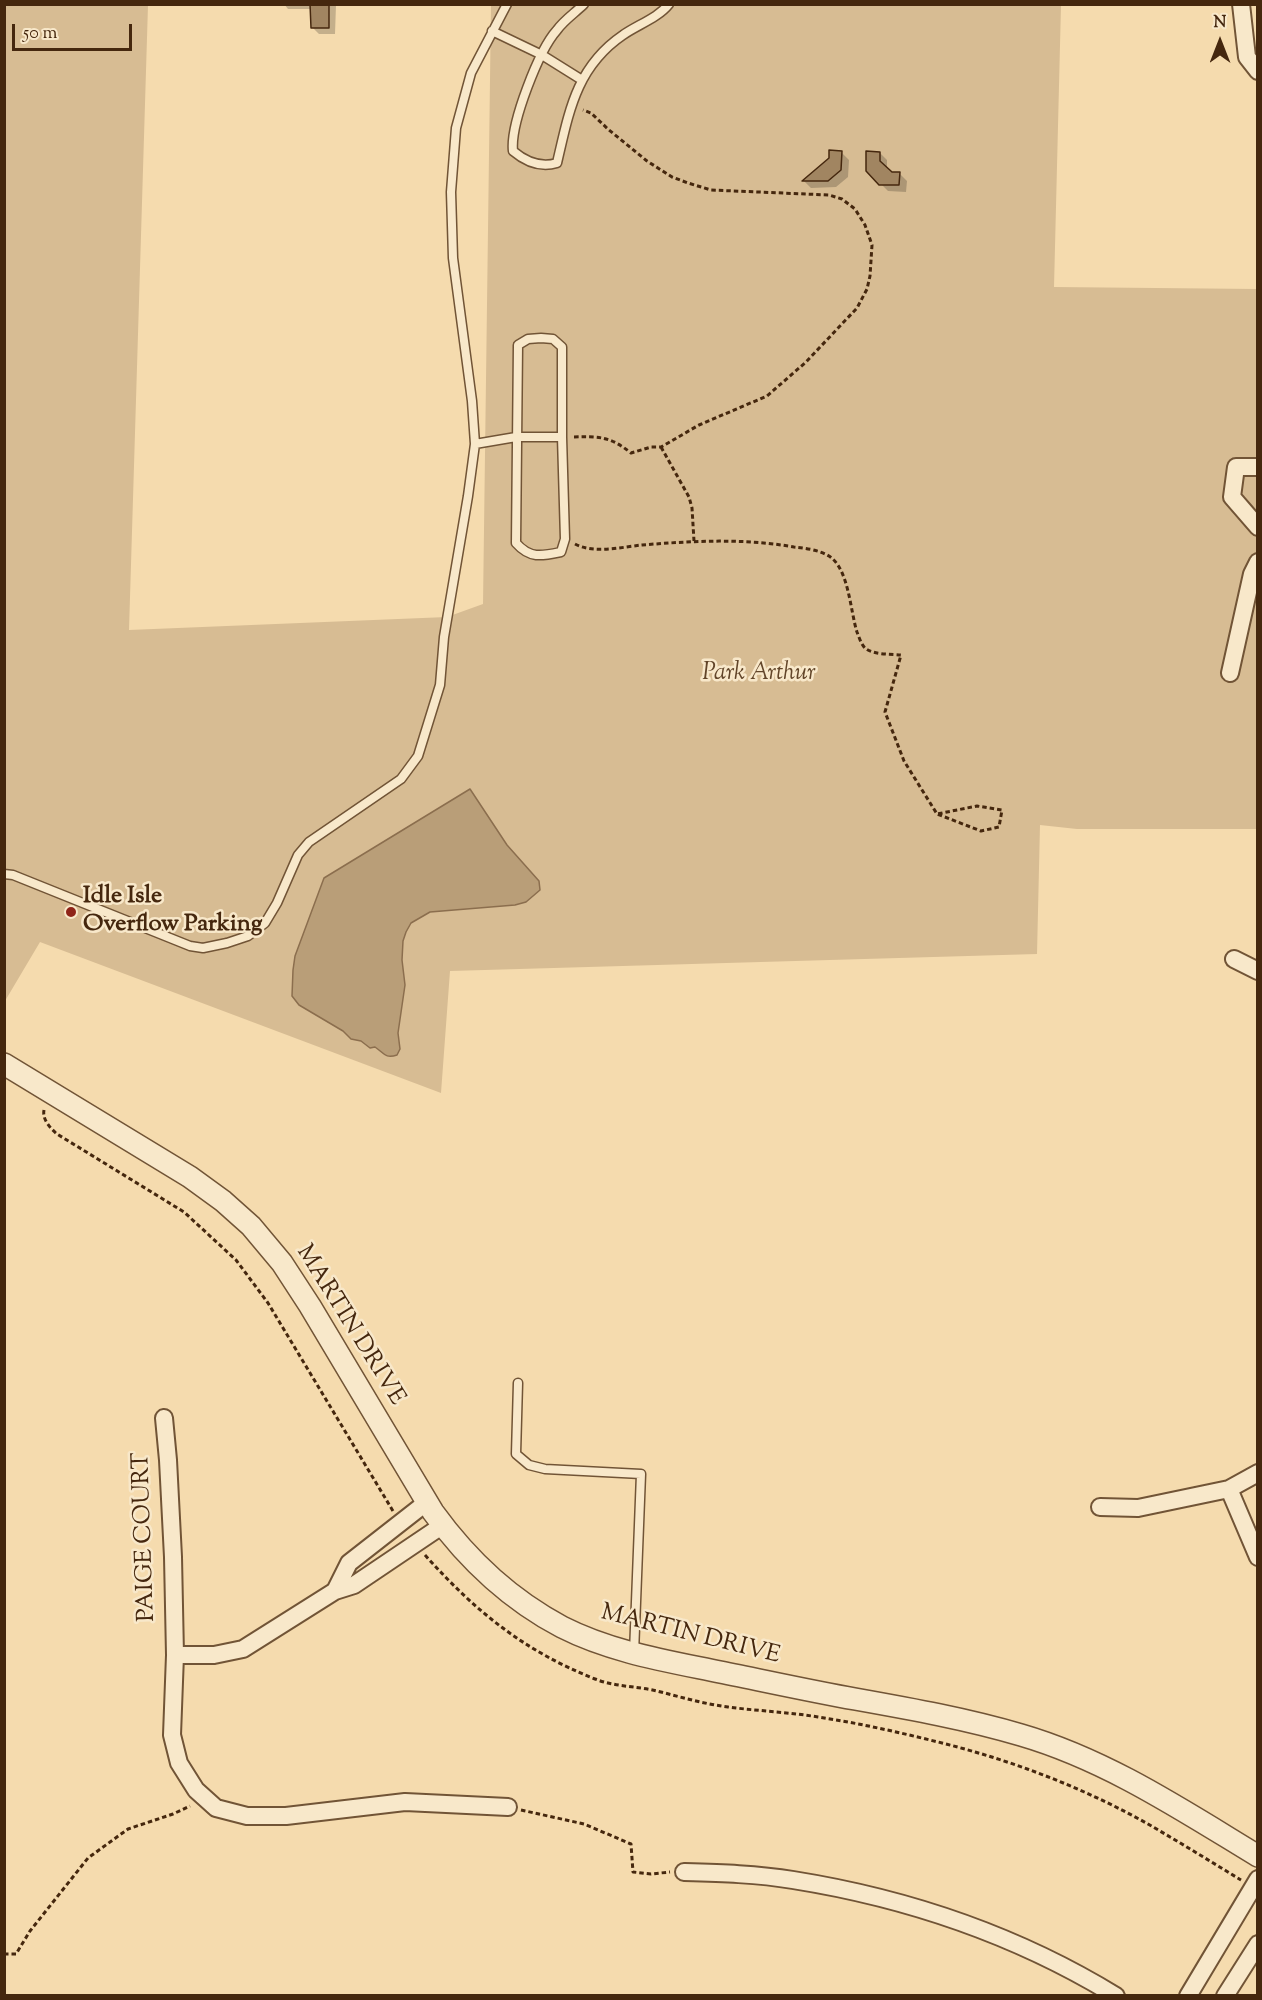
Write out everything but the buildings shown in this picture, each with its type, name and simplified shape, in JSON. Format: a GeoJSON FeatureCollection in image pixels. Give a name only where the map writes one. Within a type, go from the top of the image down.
{"type":"FeatureCollection","features":[{"type":"Feature","properties":{"kind":"street"},"geometry":{"type":"LineString","coordinates":[[1241,4],[1247,57],[1257,71]]}},
{"type":"Feature","properties":{"kind":"street"},"geometry":{"type":"LineString","coordinates":[[1257,467],[1236,467],[1232,497],[1257,527]]}},
{"type":"Feature","properties":{"kind":"street"},"geometry":{"type":"LineString","coordinates":[[1230,673],[1252,574],[1257,562]]}},
{"type":"Feature","properties":{"kind":"street"},"geometry":{"type":"LineString","coordinates":[[1234,959],[1257,971]]}},
{"type":"Feature","properties":{"kind":"street","name":"MARTIN DRIVE"},"geometry":{"type":"LineString","coordinates":[[4,1064],[190,1177],[223,1201],[251,1226],[282,1263],[310,1306],[442,1525],[481,1569],[532,1610],[590,1640],[634,1653],[1022,1735],[1054,1746],[1127,1779],[1257,1856]]}},
{"type":"Feature","properties":{"kind":"street","name":"PAIGE COURT"},"geometry":{"type":"LineString","coordinates":[[164,1418],[173,1557],[175,1655],[172,1735],[179,1762],[196,1790],[205,1798]]}},
{"type":"Feature","properties":{"kind":"street"},"geometry":{"type":"LineString","coordinates":[[1100,1507],[1138,1508],[1229,1489],[1257,1473]]}},
{"type":"Feature","properties":{"kind":"street"},"geometry":{"type":"LineString","coordinates":[[1229,1489],[1257,1557]]}},
{"type":"Feature","properties":{"kind":"street"},"geometry":{"type":"LineString","coordinates":[[335,1591],[349,1563],[427,1502]]}},
{"type":"Feature","properties":{"kind":"street"},"geometry":{"type":"LineString","coordinates":[[175,1655],[214,1655],[243,1649],[335,1591],[354,1585],[442,1525]]}},
{"type":"Feature","properties":{"kind":"street"},"geometry":{"type":"LineString","coordinates":[[205,1798],[216,1808],[246,1816],[286,1816],[405,1803],[508,1807]]}},
{"type":"Feature","properties":{"kind":"street"},"geometry":{"type":"LineString","coordinates":[[684,1872],[791,1880],[919,1907],[996,1935],[1116,1995]]}},
{"type":"Feature","properties":{"kind":"street"},"geometry":{"type":"LineString","coordinates":[[1188,1995],[1250,1880]]}},
{"type":"Feature","properties":{"kind":"street"},"geometry":{"type":"LineString","coordinates":[[1225,1995],[1257,1944]]}},
{"type":"Feature","properties":{"kind":"lane"},"geometry":{"type":"LineString","coordinates":[[4,874],[13,875],[190,946],[203,948],[227,943],[249,936],[265,923],[278,903],[298,855],[309,842],[401,779],[418,756],[440,685],[444,637],[475,444],[472,401],[453,258],[451,192],[456,128],[471,73],[507,4]]}},
{"type":"Feature","properties":{"kind":"lane"},"geometry":{"type":"LineString","coordinates":[[584,4],[556,30],[528,86],[512,139],[513,151],[524,160],[546,166],[557,164],[571,105],[582,80],[597,57],[621,36],[668,7],[669,4]]}},
{"type":"Feature","properties":{"kind":"lane"},"geometry":{"type":"LineString","coordinates":[[492,31],[542,55],[582,80]]}},
{"type":"Feature","properties":{"kind":"lane"},"geometry":{"type":"LineString","coordinates":[[528,339],[553,339],[562,347],[565,538],[561,552],[542,556],[525,552],[516,543],[516,437],[518,345],[528,339]]}},
{"type":"Feature","properties":{"kind":"lane"},"geometry":{"type":"LineString","coordinates":[[475,444],[516,437],[562,437]]}},
{"type":"Feature","properties":{"kind":"lane"},"geometry":{"type":"LineString","coordinates":[[518,1383],[516,1454],[529,1465],[545,1469],[640,1474],[634,1653]]}},
{"type":"Feature","properties":{"kind":"path"},"geometry":{"type":"LineString","coordinates":[[562,437],[608,438],[631,453],[651,447],[661,447],[699,425],[764,398],[806,362],[850,316],[863,297],[870,276],[872,245],[861,218],[855,209],[842,199],[829,195],[711,190],[688,183],[672,177],[647,160],[591,113],[571,105]]}},
{"type":"Feature","properties":{"kind":"path"},"geometry":{"type":"LineString","coordinates":[[661,447],[689,497],[692,508],[693,541]]}},
{"type":"Feature","properties":{"kind":"path"},"geometry":{"type":"LineString","coordinates":[[565,538],[582,548],[604,549],[693,541],[730,541],[812,549],[829,556],[844,576],[860,642],[866,650],[901,655],[885,712],[904,761],[937,814],[981,831],[999,828],[1002,810],[977,806],[937,814]]}},
{"type":"Feature","properties":{"kind":"path"},"geometry":{"type":"LineString","coordinates":[[53,1092],[43,1114],[49,1126],[57,1134],[184,1212],[236,1260],[268,1303],[392,1510]]}},
{"type":"Feature","properties":{"kind":"path"},"geometry":{"type":"LineString","coordinates":[[421,1551],[479,1611],[502,1628],[529,1647],[596,1679],[726,1707],[855,1723],[939,1742],[1003,1761],[1044,1775],[1147,1824],[1250,1880]]}},
{"type":"Feature","properties":{"kind":"path"},"geometry":{"type":"LineString","coordinates":[[4,1954],[16,1954],[30,1931],[87,1858],[128,1829],[173,1814],[205,1798]]}},
{"type":"Feature","properties":{"kind":"path"},"geometry":{"type":"LineString","coordinates":[[508,1807],[584,1824],[631,1844],[633,1872],[651,1874],[684,1872]]}},
{"type":"Feature","properties":{"kind":"green space","name":"Park Arthur"},"geometry":{"type":"Polygon","coordinates":[[[5,5],[148,5],[129,630],[447,617],[483,604],[491,5],[1061,5],[1054,287],[1257,289],[1257,829],[1077,829],[1040,825],[1037,954],[450,971],[441,1093],[40,942],[5,1001],[5,5]]]}},
{"type":"Feature","properties":{"kind":"shaded area"},"geometry":{"type":"Polygon","coordinates":[[[470,789],[507,845],[539,881],[540,890],[526,902],[515,905],[430,912],[411,923],[403,941],[402,960],[405,985],[398,1033],[400,1049],[397,1055],[387,1056],[375,1047],[370,1048],[361,1041],[351,1039],[343,1031],[299,1005],[292,996],[295,956],[324,878],[470,789]]]}},
{"type":"Feature","properties":{"kind":"place","name":"Idle Isle Overflow Parking"},"geometry":{"type":"Point","coordinates":[71,912]}}]}
